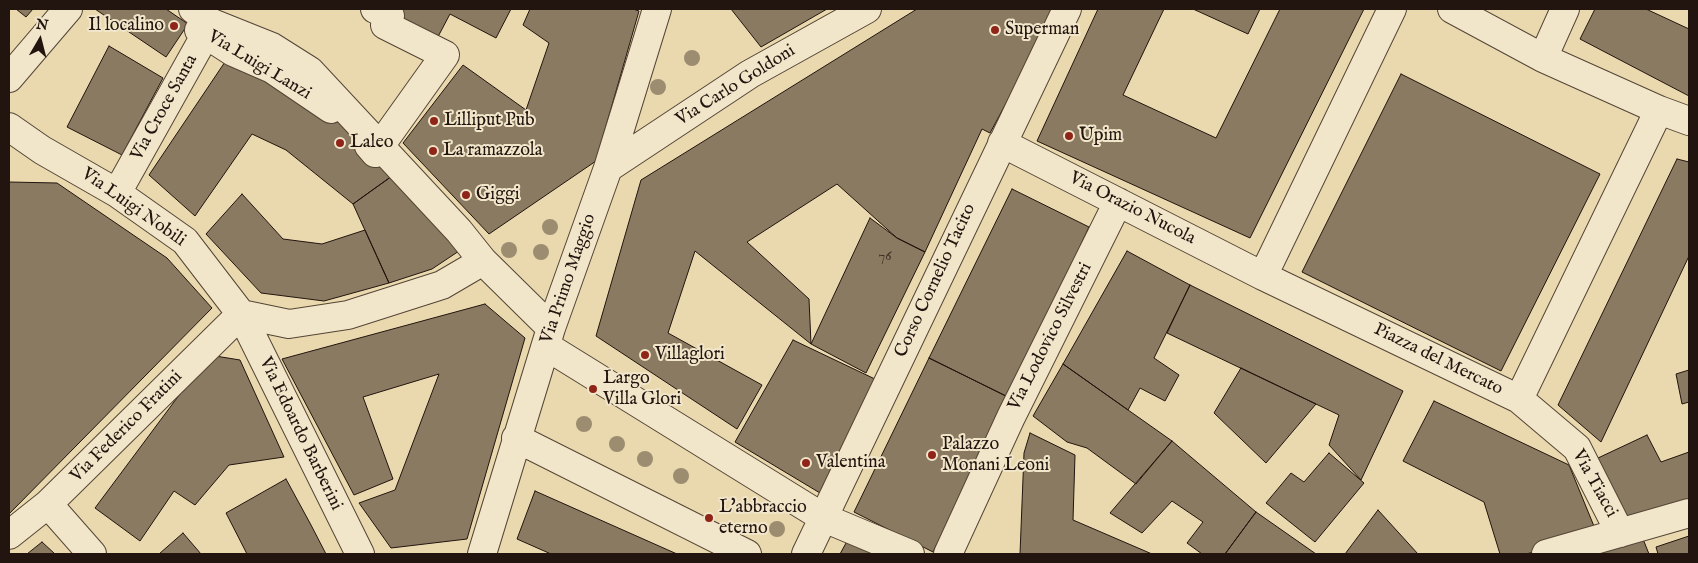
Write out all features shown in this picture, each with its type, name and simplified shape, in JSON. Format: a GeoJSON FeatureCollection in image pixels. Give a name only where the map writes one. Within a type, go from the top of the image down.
{"type":"FeatureCollection","features":[{"type":"Feature","properties":{"kind":"street"},"geometry":{"type":"LineString","coordinates":[[12,67],[68,9]]}},
{"type":"Feature","properties":{"kind":"street"},"geometry":{"type":"LineString","coordinates":[[375,9],[390,16],[385,25],[445,55],[380,146]]}},
{"type":"Feature","properties":{"kind":"street","name":"Via Primo Maggio"},"geometry":{"type":"LineString","coordinates":[[478,553],[549,337],[608,168],[657,9]]}},
{"type":"Feature","properties":{"kind":"street","name":"Via Carlo Goldoni"},"geometry":{"type":"LineString","coordinates":[[608,168],[750,74],[867,9]]}},
{"type":"Feature","properties":{"kind":"street","name":"Corso Cornelio Tacito"},"geometry":{"type":"LineString","coordinates":[[806,554],[1067,9]]}},
{"type":"Feature","properties":{"kind":"street"},"geometry":{"type":"LineString","coordinates":[[1263,276],[1392,9]]}},
{"type":"Feature","properties":{"kind":"street"},"geometry":{"type":"LineString","coordinates":[[1452,9],[1543,58],[1659,110],[1689,121]]}},
{"type":"Feature","properties":{"kind":"street"},"geometry":{"type":"LineString","coordinates":[[1543,58],[1565,9]]}},
{"type":"Feature","properties":{"kind":"street","name":"Via Luigi Lanzi"},"geometry":{"type":"LineString","coordinates":[[201,17],[272,47],[310,71],[459,231],[483,261]]}},
{"type":"Feature","properties":{"kind":"street","name":"Via Croce Santa"},"geometry":{"type":"LineString","coordinates":[[117,193],[201,17]]}},
{"type":"Feature","properties":{"kind":"street","name":"Piazza del Mercato"},"geometry":{"type":"LineString","coordinates":[[1263,276],[1519,399],[1659,110]]}},
{"type":"Feature","properties":{"kind":"street","name":"Via Luigi Nobili"},"geometry":{"type":"LineString","coordinates":[[9,127],[42,150],[117,193],[185,241],[241,314]]}},
{"type":"Feature","properties":{"kind":"street","name":"Via Orazio Nucola"},"geometry":{"type":"LineString","coordinates":[[1002,143],[1263,276]]}},
{"type":"Feature","properties":{"kind":"street","name":"Via Lodovico Silvestri"},"geometry":{"type":"LineString","coordinates":[[948,554],[1011,417],[1118,202]]}},
{"type":"Feature","properties":{"kind":"street"},"geometry":{"type":"LineString","coordinates":[[241,314],[289,324],[348,315],[442,285],[483,261],[549,337],[824,518],[910,554]]}},
{"type":"Feature","properties":{"kind":"street","name":"Via Federico Fratini"},"geometry":{"type":"LineString","coordinates":[[9,535],[48,504],[241,314]]}},
{"type":"Feature","properties":{"kind":"street","name":"Via Edoardo Barberini"},"geometry":{"type":"LineString","coordinates":[[241,314],[360,554]]}},
{"type":"Feature","properties":{"kind":"street","name":"Via Tiacci"},"geometry":{"type":"LineString","coordinates":[[1519,399],[1577,448],[1620,533]]}},
{"type":"Feature","properties":{"kind":"street"},"geometry":{"type":"LineString","coordinates":[[516,438],[747,554]]}},
{"type":"Feature","properties":{"kind":"street"},"geometry":{"type":"LineString","coordinates":[[48,504],[92,554]]}},
{"type":"Feature","properties":{"kind":"street"},"geometry":{"type":"LineString","coordinates":[[1546,554],[1689,513]]}},
{"type":"Feature","properties":{"kind":"building"},"geometry":{"type":"Polygon","coordinates":[[[16,9],[33,9],[26,17],[16,9]]]}},
{"type":"Feature","properties":{"kind":"building"},"geometry":{"type":"Polygon","coordinates":[[[95,9],[166,9],[188,24],[166,57],[95,9]]]}},
{"type":"Feature","properties":{"kind":"building"},"geometry":{"type":"Polygon","coordinates":[[[377,9],[511,9],[496,38],[450,14],[432,48],[377,9]]]}},
{"type":"Feature","properties":{"kind":"building"},"geometry":{"type":"Polygon","coordinates":[[[530,9],[633,9],[639,11],[596,161],[489,234],[403,143],[463,65],[526,110],[549,43],[523,25],[530,9]]]}},
{"type":"Feature","properties":{"kind":"building"},"geometry":{"type":"Polygon","coordinates":[[[731,9],[827,9],[761,47],[731,9]]]}},
{"type":"Feature","properties":{"kind":"building"},"geometry":{"type":"Polygon","coordinates":[[[917,9],[1057,9],[990,133],[982,129],[925,252],[897,238],[837,184],[747,242],[809,299],[811,344],[695,251],[668,333],[762,385],[737,429],[596,336],[641,180],[917,9]]]}},
{"type":"Feature","properties":{"kind":"building"},"geometry":{"type":"Polygon","coordinates":[[[1098,9],[1164,9],[1123,95],[1216,138],[1280,9],[1364,9],[1250,238],[1037,141],[1098,9]]]}},
{"type":"Feature","properties":{"kind":"building"},"geometry":{"type":"Polygon","coordinates":[[[1193,9],[1260,9],[1248,34],[1193,9]]]}},
{"type":"Feature","properties":{"kind":"building"},"geometry":{"type":"Polygon","coordinates":[[[1595,9],[1646,9],[1689,29],[1689,96],[1580,39],[1595,9]]]}},
{"type":"Feature","properties":{"kind":"building"},"geometry":{"type":"Polygon","coordinates":[[[109,46],[163,78],[122,155],[67,127],[109,46]]]}},
{"type":"Feature","properties":{"kind":"building"},"geometry":{"type":"Polygon","coordinates":[[[231,53],[341,121],[392,176],[353,204],[286,150],[252,134],[195,216],[149,175],[231,53]]]}},
{"type":"Feature","properties":{"kind":"building"},"geometry":{"type":"Polygon","coordinates":[[[1401,74],[1600,174],[1501,371],[1302,272],[1401,74]]]}},
{"type":"Feature","properties":{"kind":"building"},"geometry":{"type":"Polygon","coordinates":[[[1677,159],[1689,162],[1689,256],[1601,442],[1558,405],[1677,159]]]}},
{"type":"Feature","properties":{"kind":"building"},"geometry":{"type":"Polygon","coordinates":[[[392,176],[462,249],[432,269],[389,283],[353,204],[392,176]]]}},
{"type":"Feature","properties":{"kind":"building"},"geometry":{"type":"Polygon","coordinates":[[[9,182],[57,183],[167,258],[212,308],[9,514],[9,182]]]}},
{"type":"Feature","properties":{"kind":"building"},"geometry":{"type":"Polygon","coordinates":[[[1012,189],[1089,227],[1010,398],[929,358],[1012,189]]]}},
{"type":"Feature","properties":{"kind":"building"},"geometry":{"type":"Polygon","coordinates":[[[242,194],[283,239],[322,244],[365,230],[389,283],[324,301],[261,293],[206,234],[242,194]]]}},
{"type":"Feature","properties":{"kind":"building"},"geometry":{"type":"Polygon","coordinates":[[[870,218],[897,238],[925,252],[866,373],[811,344],[870,218]]]}},
{"type":"Feature","properties":{"kind":"building"},"geometry":{"type":"Polygon","coordinates":[[[1127,251],[1190,285],[1154,358],[1179,375],[1165,401],[1140,388],[1128,410],[1063,364],[1127,251]]]}},
{"type":"Feature","properties":{"kind":"building"},"geometry":{"type":"Polygon","coordinates":[[[1190,285],[1403,391],[1361,480],[1329,445],[1339,415],[1167,333],[1190,285]]]}},
{"type":"Feature","properties":{"kind":"building"},"geometry":{"type":"Polygon","coordinates":[[[485,304],[525,338],[467,539],[391,548],[359,503],[395,490],[439,374],[363,397],[393,479],[354,495],[282,359],[485,304]]]}},
{"type":"Feature","properties":{"kind":"building"},"geometry":{"type":"Polygon","coordinates":[[[793,340],[877,380],[820,493],[735,442],[793,340]]]}},
{"type":"Feature","properties":{"kind":"building"},"geometry":{"type":"Polygon","coordinates":[[[209,355],[240,360],[284,457],[229,465],[195,505],[174,491],[140,541],[95,508],[209,355]]]}},
{"type":"Feature","properties":{"kind":"building","name":"Palazzo Monani Leoni"},"geometry":{"type":"Polygon","coordinates":[[[929,358],[1010,398],[933,552],[854,512],[929,358]]]}},
{"type":"Feature","properties":{"kind":"building"},"geometry":{"type":"Polygon","coordinates":[[[1063,364],[1172,441],[1136,484],[1087,448],[1067,442],[1033,416],[1063,364]]]}},
{"type":"Feature","properties":{"kind":"building"},"geometry":{"type":"Polygon","coordinates":[[[1241,368],[1316,404],[1266,463],[1214,413],[1241,368]]]}},
{"type":"Feature","properties":{"kind":"building"},"geometry":{"type":"Polygon","coordinates":[[[1689,370],[1689,402],[1682,404],[1676,374],[1689,370]]]}},
{"type":"Feature","properties":{"kind":"building"},"geometry":{"type":"Polygon","coordinates":[[[1434,401],[1569,465],[1598,536],[1526,554],[1500,554],[1484,502],[1403,461],[1434,401]]]}},
{"type":"Feature","properties":{"kind":"building"},"geometry":{"type":"Polygon","coordinates":[[[1030,433],[1075,455],[1073,520],[1152,554],[1020,554],[1024,453],[1030,433]]]}},
{"type":"Feature","properties":{"kind":"building"},"geometry":{"type":"Polygon","coordinates":[[[1647,435],[1661,462],[1689,452],[1689,505],[1626,520],[1598,458],[1647,435]]]}},
{"type":"Feature","properties":{"kind":"building"},"geometry":{"type":"Polygon","coordinates":[[[1172,441],[1256,512],[1225,554],[1202,554],[1187,543],[1203,522],[1172,501],[1142,533],[1110,513],[1172,441]]]}},
{"type":"Feature","properties":{"kind":"building"},"geometry":{"type":"Polygon","coordinates":[[[1329,453],[1364,483],[1315,542],[1266,503],[1291,473],[1304,482],[1329,453]]]}},
{"type":"Feature","properties":{"kind":"building"},"geometry":{"type":"Polygon","coordinates":[[[286,479],[326,554],[247,554],[226,513],[286,479]]]}},
{"type":"Feature","properties":{"kind":"building"},"geometry":{"type":"Polygon","coordinates":[[[535,491],[677,554],[551,554],[517,539],[535,491]]]}},
{"type":"Feature","properties":{"kind":"building"},"geometry":{"type":"Polygon","coordinates":[[[1378,510],[1418,554],[1345,554],[1378,510]]]}},
{"type":"Feature","properties":{"kind":"building"},"geometry":{"type":"Polygon","coordinates":[[[1256,512],[1316,554],[1225,554],[1256,512]]]}},
{"type":"Feature","properties":{"kind":"building"},"geometry":{"type":"Polygon","coordinates":[[[183,533],[201,554],[159,554],[183,533]]]}},
{"type":"Feature","properties":{"kind":"building"},"geometry":{"type":"Polygon","coordinates":[[[851,534],[893,554],[840,554],[851,534]]]}},
{"type":"Feature","properties":{"kind":"building"},"geometry":{"type":"Polygon","coordinates":[[[1641,534],[1649,554],[1592,554],[1641,534]]]}},
{"type":"Feature","properties":{"kind":"building"},"geometry":{"type":"Polygon","coordinates":[[[1689,536],[1689,554],[1658,554],[1656,547],[1689,536]]]}},
{"type":"Feature","properties":{"kind":"building"},"geometry":{"type":"Polygon","coordinates":[[[42,542],[55,554],[27,554],[42,542]]]}},
{"type":"Feature","properties":{"kind":"place","name":"Il localino"},"geometry":{"type":"Point","coordinates":[174,26]}},
{"type":"Feature","properties":{"kind":"place","name":"Superman"},"geometry":{"type":"Point","coordinates":[995,30]}},
{"type":"Feature","properties":{"kind":"place","name":"Lilliput Pub"},"geometry":{"type":"Point","coordinates":[434,121]}},
{"type":"Feature","properties":{"kind":"place","name":"Upim"},"geometry":{"type":"Point","coordinates":[1069,136]}},
{"type":"Feature","properties":{"kind":"place","name":"Laleo"},"geometry":{"type":"Point","coordinates":[340,143]}},
{"type":"Feature","properties":{"kind":"place","name":"La ramazzola"},"geometry":{"type":"Point","coordinates":[433,151]}},
{"type":"Feature","properties":{"kind":"place","name":"Giggi"},"geometry":{"type":"Point","coordinates":[466,195]}},
{"type":"Feature","properties":{"kind":"place","name":"Villaglori"},"geometry":{"type":"Point","coordinates":[645,355]}},
{"type":"Feature","properties":{"kind":"place","name":"Largo Villa Glori"},"geometry":{"type":"Point","coordinates":[593,389]}},
{"type":"Feature","properties":{"kind":"place","name":"Palazzo Monani Leoni"},"geometry":{"type":"Point","coordinates":[932,455]}},
{"type":"Feature","properties":{"kind":"place","name":"Valentina"},"geometry":{"type":"Point","coordinates":[806,463]}},
{"type":"Feature","properties":{"kind":"place","name":"L'abbraccio eterno"},"geometry":{"type":"Point","coordinates":[709,518]}}]}
